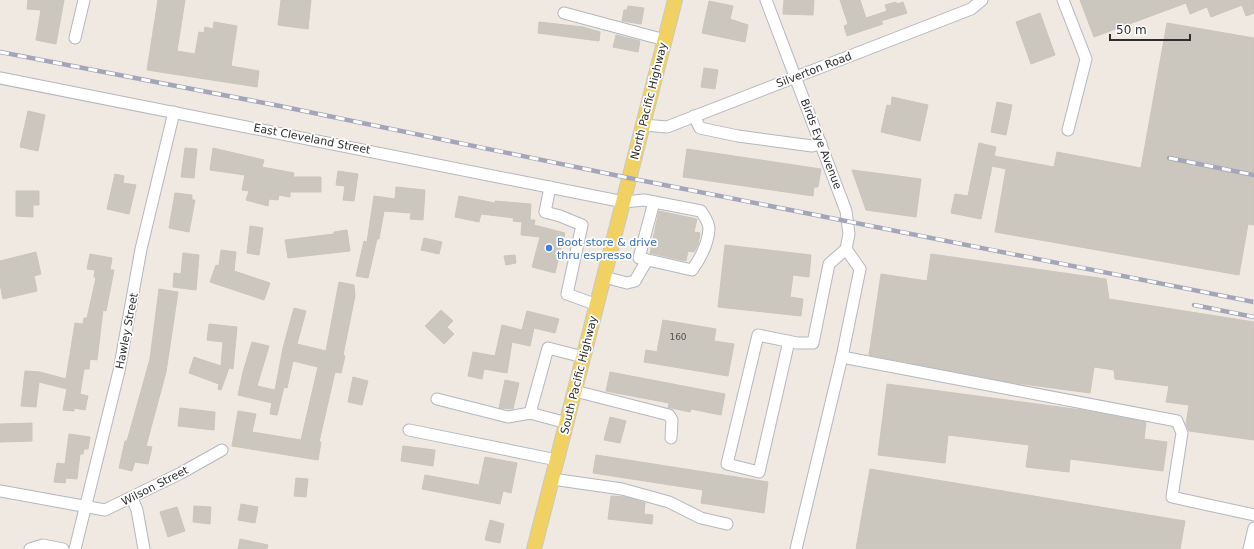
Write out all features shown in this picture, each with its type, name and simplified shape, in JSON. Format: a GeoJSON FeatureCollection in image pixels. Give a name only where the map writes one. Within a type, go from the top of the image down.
{"type":"FeatureCollection","features":[{"type":"Feature","properties":{"kind":"main road","name":"North Pacific Highway"},"geometry":{"type":"LineString","coordinates":[[624,202],[675,0]]}},
{"type":"Feature","properties":{"kind":"main road","name":"South Pacific Highway"},"geometry":{"type":"LineString","coordinates":[[534,549],[624,202]]}},
{"type":"Feature","properties":{"kind":"street"},"geometry":{"type":"LineString","coordinates":[[75,38],[84,0]]}},
{"type":"Feature","properties":{"kind":"street","name":"Birds Eye Avenue"},"geometry":{"type":"LineString","coordinates":[[766,0],[846,211],[849,234],[846,249]]}},
{"type":"Feature","properties":{"kind":"street","name":"Silverton Road"},"geometry":{"type":"LineString","coordinates":[[643,124],[667,127],[971,9],[982,0]]}},
{"type":"Feature","properties":{"kind":"street"},"geometry":{"type":"LineString","coordinates":[[1063,0],[1086,59],[1068,130]]}},
{"type":"Feature","properties":{"kind":"street"},"geometry":{"type":"LineString","coordinates":[[564,13],[665,40]]}},
{"type":"Feature","properties":{"kind":"street","name":"East Cleveland Street"},"geometry":{"type":"LineString","coordinates":[[0,78],[624,202],[644,200],[701,211],[707,220],[709,229],[700,259],[692,270],[647,260]]}},
{"type":"Feature","properties":{"kind":"street","name":"Hawley Street"},"geometry":{"type":"LineString","coordinates":[[75,549],[119,371],[142,249],[174,112]]}},
{"type":"Feature","properties":{"kind":"street"},"geometry":{"type":"LineString","coordinates":[[694,116],[700,128],[738,136],[812,146],[820,143]]}},
{"type":"Feature","properties":{"kind":"street"},"geometry":{"type":"LineString","coordinates":[[550,187],[545,212],[582,225],[567,294],[597,304]]}},
{"type":"Feature","properties":{"kind":"street"},"geometry":{"type":"LineString","coordinates":[[604,277],[627,283],[635,281],[647,260],[639,258],[654,202]]}},
{"type":"Feature","properties":{"kind":"street"},"geometry":{"type":"LineString","coordinates":[[789,341],[759,472],[727,464],[758,335],[789,341],[813,343],[829,264],[846,249],[860,269],[842,357],[796,549]]}},
{"type":"Feature","properties":{"kind":"street"},"geometry":{"type":"LineString","coordinates":[[530,414],[548,348],[583,357]]}},
{"type":"Feature","properties":{"kind":"street"},"geometry":{"type":"LineString","coordinates":[[842,357],[1176,421],[1182,433],[1172,497],[1254,515]]}},
{"type":"Feature","properties":{"kind":"street"},"geometry":{"type":"LineString","coordinates":[[575,391],[669,415],[672,420],[671,438]]}},
{"type":"Feature","properties":{"kind":"street"},"geometry":{"type":"LineString","coordinates":[[437,400],[508,417],[530,414],[567,423]]}},
{"type":"Feature","properties":{"kind":"street"},"geometry":{"type":"LineString","coordinates":[[409,430],[557,460]]}},
{"type":"Feature","properties":{"kind":"street","name":"Wilson Street"},"geometry":{"type":"LineString","coordinates":[[0,492],[105,510],[132,498],[222,450]]}},
{"type":"Feature","properties":{"kind":"street"},"geometry":{"type":"LineString","coordinates":[[552,480],[622,489],[669,502],[701,518],[727,524]]}},
{"type":"Feature","properties":{"kind":"street"},"geometry":{"type":"LineString","coordinates":[[132,498],[137,510],[144,549]]}},
{"type":"Feature","properties":{"kind":"street"},"geometry":{"type":"LineString","coordinates":[[1249,549],[1254,528]]}},
{"type":"Feature","properties":{"kind":"street"},"geometry":{"type":"LineString","coordinates":[[30,549],[43,546],[63,549]]}},
{"type":"Feature","properties":{"kind":"building"},"geometry":{"type":"Polygon","coordinates":[[[28,0],[64,0],[56,44],[36,40],[41,10],[27,9],[28,0]]]}},
{"type":"Feature","properties":{"kind":"building"},"geometry":{"type":"Polygon","coordinates":[[[158,0],[185,0],[177,51],[195,54],[199,32],[204,33],[205,27],[213,29],[214,22],[237,26],[231,66],[259,71],[257,87],[147,70],[158,0]]]}},
{"type":"Feature","properties":{"kind":"building"},"geometry":{"type":"Polygon","coordinates":[[[281,0],[311,0],[308,29],[278,25],[281,0]]]}},
{"type":"Feature","properties":{"kind":"building"},"geometry":{"type":"Polygon","coordinates":[[[784,0],[814,0],[813,15],[783,14],[784,0]]]}},
{"type":"Feature","properties":{"kind":"building"},"geometry":{"type":"Polygon","coordinates":[[[840,0],[860,0],[866,18],[887,11],[885,5],[896,2],[897,4],[903,2],[907,13],[881,21],[883,24],[847,36],[844,26],[848,24],[840,0]]]}},
{"type":"Feature","properties":{"kind":"building"},"geometry":{"type":"Polygon","coordinates":[[[1080,0],[1254,0],[1254,13],[1246,16],[1242,5],[1211,17],[1207,7],[1190,14],[1186,3],[1094,37],[1080,0]]]}},
{"type":"Feature","properties":{"kind":"building"},"geometry":{"type":"Polygon","coordinates":[[[709,1],[733,6],[730,19],[748,25],[745,42],[702,33],[709,1]]]}},
{"type":"Feature","properties":{"kind":"building"},"geometry":{"type":"Polygon","coordinates":[[[628,6],[644,8],[641,24],[622,21],[624,10],[627,10],[628,6]]]}},
{"type":"Feature","properties":{"kind":"building"},"geometry":{"type":"Polygon","coordinates":[[[1040,13],[1055,55],[1031,64],[1016,22],[1040,13]]]}},
{"type":"Feature","properties":{"kind":"building"},"geometry":{"type":"Polygon","coordinates":[[[539,22],[583,27],[600,32],[599,41],[538,33],[539,22]]]}},
{"type":"Feature","properties":{"kind":"building"},"geometry":{"type":"Polygon","coordinates":[[[1167,23],[1254,38],[1254,225],[1248,224],[1239,275],[995,232],[1006,169],[992,166],[981,219],[951,213],[955,194],[968,196],[979,143],[996,147],[994,156],[1054,167],[1057,152],[1141,168],[1167,23]]]}},
{"type":"Feature","properties":{"kind":"building"},"geometry":{"type":"Polygon","coordinates":[[[616,35],[640,41],[638,52],[613,47],[616,35]]]}},
{"type":"Feature","properties":{"kind":"building"},"geometry":{"type":"Polygon","coordinates":[[[704,68],[718,70],[715,89],[701,87],[704,68]]]}},
{"type":"Feature","properties":{"kind":"building"},"geometry":{"type":"Polygon","coordinates":[[[892,97],[928,105],[920,141],[881,132],[887,105],[891,106],[892,97]]]}},
{"type":"Feature","properties":{"kind":"building"},"geometry":{"type":"Polygon","coordinates":[[[997,102],[1012,105],[1006,135],[991,132],[997,102]]]}},
{"type":"Feature","properties":{"kind":"building"},"geometry":{"type":"Polygon","coordinates":[[[28,111],[45,115],[38,151],[20,147],[28,111]]]}},
{"type":"Feature","properties":{"kind":"building"},"geometry":{"type":"Polygon","coordinates":[[[185,148],[197,149],[194,178],[181,177],[185,148]]]}},
{"type":"Feature","properties":{"kind":"building"},"geometry":{"type":"Polygon","coordinates":[[[213,148],[264,160],[262,167],[294,173],[293,177],[321,177],[321,192],[290,192],[290,197],[279,195],[278,200],[269,199],[268,206],[246,200],[249,191],[242,190],[245,175],[210,170],[213,148]]]}},
{"type":"Feature","properties":{"kind":"building"},"geometry":{"type":"Polygon","coordinates":[[[687,149],[821,169],[818,187],[814,187],[813,196],[683,177],[687,149]]]}},
{"type":"Feature","properties":{"kind":"building"},"geometry":{"type":"Polygon","coordinates":[[[852,170],[921,179],[916,217],[866,210],[852,170]]]}},
{"type":"Feature","properties":{"kind":"building"},"geometry":{"type":"Polygon","coordinates":[[[338,171],[358,174],[354,201],[343,200],[345,186],[336,185],[338,171]]]}},
{"type":"Feature","properties":{"kind":"building"},"geometry":{"type":"Polygon","coordinates":[[[115,174],[124,176],[123,183],[136,185],[129,214],[107,209],[115,174]]]}},
{"type":"Feature","properties":{"kind":"building"},"geometry":{"type":"Polygon","coordinates":[[[396,187],[425,190],[423,220],[410,219],[411,213],[384,211],[379,239],[377,239],[368,278],[356,276],[364,241],[367,242],[374,196],[395,199],[396,187]]]}},
{"type":"Feature","properties":{"kind":"building"},"geometry":{"type":"Polygon","coordinates":[[[16,191],[39,191],[39,205],[33,205],[33,217],[16,216],[16,191]]]}},
{"type":"Feature","properties":{"kind":"building"},"geometry":{"type":"Polygon","coordinates":[[[175,193],[192,195],[192,200],[195,200],[189,232],[169,228],[175,193]]]}},
{"type":"Feature","properties":{"kind":"building"},"geometry":{"type":"Polygon","coordinates":[[[459,196],[495,203],[495,201],[531,204],[530,220],[535,220],[534,225],[565,233],[555,273],[532,267],[540,237],[521,235],[522,222],[513,221],[514,218],[481,214],[479,222],[455,217],[459,196]]]}},
{"type":"Feature","properties":{"kind":"building"},"geometry":{"type":"Polygon","coordinates":[[[659,211],[697,219],[694,232],[700,233],[698,245],[694,252],[688,251],[686,261],[650,253],[659,211]]]}},
{"type":"Feature","properties":{"kind":"building"},"geometry":{"type":"Polygon","coordinates":[[[250,226],[263,228],[259,255],[247,253],[250,226]]]}},
{"type":"Feature","properties":{"kind":"building"},"geometry":{"type":"Polygon","coordinates":[[[347,230],[350,251],[288,258],[285,240],[334,234],[334,232],[347,230]]]}},
{"type":"Feature","properties":{"kind":"building"},"geometry":{"type":"Polygon","coordinates":[[[424,238],[442,242],[439,254],[421,250],[424,238]]]}},
{"type":"Feature","properties":{"kind":"building"},"geometry":{"type":"Polygon","coordinates":[[[725,245],[811,255],[809,277],[793,275],[790,297],[803,299],[801,316],[718,307],[725,245]]]}},
{"type":"Feature","properties":{"kind":"building"},"geometry":{"type":"Polygon","coordinates":[[[221,250],[236,252],[234,271],[270,283],[264,300],[210,282],[216,265],[219,266],[221,250]]]}},
{"type":"Feature","properties":{"kind":"building"},"geometry":{"type":"Polygon","coordinates":[[[36,252],[41,274],[34,276],[37,291],[3,299],[0,284],[0,261],[36,252]]]}},
{"type":"Feature","properties":{"kind":"building"},"geometry":{"type":"Polygon","coordinates":[[[183,253],[199,255],[196,290],[173,287],[174,273],[181,274],[183,253]]]}},
{"type":"Feature","properties":{"kind":"building"},"geometry":{"type":"Polygon","coordinates":[[[90,254],[112,258],[110,270],[114,270],[106,311],[103,310],[97,360],[90,359],[89,369],[84,369],[80,394],[88,396],[85,410],[74,408],[74,411],[63,410],[67,389],[39,382],[36,407],[21,406],[25,371],[40,372],[66,379],[75,323],[83,324],[84,318],[87,318],[96,278],[94,277],[95,270],[87,269],[90,254]]]}},
{"type":"Feature","properties":{"kind":"building"},"geometry":{"type":"Polygon","coordinates":[[[931,254],[1106,279],[1109,299],[1254,322],[1254,440],[1189,431],[1186,424],[1189,405],[1166,402],[1169,386],[1115,379],[1114,370],[1094,367],[1090,393],[1008,382],[869,355],[881,274],[927,281],[931,254]]]}},
{"type":"Feature","properties":{"kind":"building"},"geometry":{"type":"Polygon","coordinates":[[[515,255],[516,263],[506,265],[504,256],[515,255]]]}},
{"type":"Feature","properties":{"kind":"building"},"geometry":{"type":"Polygon","coordinates":[[[339,282],[354,285],[355,296],[343,355],[345,356],[341,373],[335,372],[319,442],[321,442],[318,460],[232,446],[238,411],[256,414],[252,432],[301,440],[318,367],[293,361],[287,388],[284,387],[277,415],[270,414],[272,403],[238,395],[243,372],[252,342],[269,346],[257,386],[275,390],[283,348],[294,308],[306,311],[297,344],[326,351],[339,282]]]}},
{"type":"Feature","properties":{"kind":"building"},"geometry":{"type":"Polygon","coordinates":[[[159,289],[178,292],[166,372],[146,446],[152,447],[148,464],[135,462],[132,471],[119,468],[125,441],[127,441],[150,359],[159,289]]]}},
{"type":"Feature","properties":{"kind":"building"},"geometry":{"type":"Polygon","coordinates":[[[441,310],[453,321],[447,327],[454,334],[444,344],[425,326],[441,310]]]}},
{"type":"Feature","properties":{"kind":"building"},"geometry":{"type":"Polygon","coordinates":[[[527,311],[559,319],[555,333],[534,328],[530,346],[512,342],[507,373],[484,369],[482,379],[468,376],[473,352],[495,356],[502,325],[522,330],[527,311]]]}},
{"type":"Feature","properties":{"kind":"building"},"geometry":{"type":"Polygon","coordinates":[[[663,320],[716,329],[714,341],[734,344],[728,376],[644,362],[646,350],[657,352],[663,320]]]}},
{"type":"Feature","properties":{"kind":"building"},"geometry":{"type":"Polygon","coordinates":[[[209,324],[237,327],[233,369],[229,368],[221,390],[218,389],[219,384],[189,373],[194,357],[221,366],[223,342],[207,340],[209,324]]]}},
{"type":"Feature","properties":{"kind":"building"},"geometry":{"type":"Polygon","coordinates":[[[610,372],[725,394],[721,415],[691,409],[690,412],[668,408],[669,403],[606,391],[610,372]]]}},
{"type":"Feature","properties":{"kind":"building"},"geometry":{"type":"Polygon","coordinates":[[[353,377],[368,381],[362,405],[348,402],[353,377]]]}},
{"type":"Feature","properties":{"kind":"building"},"geometry":{"type":"Polygon","coordinates":[[[505,380],[519,383],[513,409],[499,408],[505,380]]]}},
{"type":"Feature","properties":{"kind":"building"},"geometry":{"type":"Polygon","coordinates":[[[887,384],[1082,410],[1146,422],[1144,439],[1167,442],[1163,471],[1070,459],[1069,472],[1026,467],[1029,445],[948,435],[945,463],[878,455],[887,384]]]}},
{"type":"Feature","properties":{"kind":"building"},"geometry":{"type":"Polygon","coordinates":[[[180,408],[215,412],[214,430],[178,426],[180,408]]]}},
{"type":"Feature","properties":{"kind":"building"},"geometry":{"type":"Polygon","coordinates":[[[610,417],[626,421],[620,443],[604,440],[610,417]]]}},
{"type":"Feature","properties":{"kind":"building"},"geometry":{"type":"Polygon","coordinates":[[[32,423],[32,441],[0,442],[0,424],[32,423]]]}},
{"type":"Feature","properties":{"kind":"building"},"geometry":{"type":"Polygon","coordinates":[[[69,434],[90,437],[88,449],[84,449],[83,454],[80,454],[77,479],[66,478],[65,483],[54,482],[57,463],[65,464],[69,434]]]}},
{"type":"Feature","properties":{"kind":"building"},"geometry":{"type":"Polygon","coordinates":[[[403,446],[435,450],[433,466],[401,461],[403,446]]]}},
{"type":"Feature","properties":{"kind":"building"},"geometry":{"type":"Polygon","coordinates":[[[596,455],[768,482],[764,513],[701,503],[703,490],[593,473],[596,455]]]}},
{"type":"Feature","properties":{"kind":"building"},"geometry":{"type":"Polygon","coordinates":[[[485,457],[517,463],[511,493],[503,491],[500,504],[422,489],[425,475],[479,485],[485,457]]]}},
{"type":"Feature","properties":{"kind":"building"},"geometry":{"type":"Polygon","coordinates":[[[870,469],[1185,521],[1180,549],[856,549],[870,469]]]}},
{"type":"Feature","properties":{"kind":"building"},"geometry":{"type":"Polygon","coordinates":[[[296,478],[308,479],[306,497],[294,496],[296,478]]]}},
{"type":"Feature","properties":{"kind":"building"},"geometry":{"type":"Polygon","coordinates":[[[611,496],[626,497],[645,503],[644,514],[653,515],[652,524],[608,519],[611,496]]]}},
{"type":"Feature","properties":{"kind":"building"},"geometry":{"type":"Polygon","coordinates":[[[241,504],[258,507],[255,523],[238,520],[241,504]]]}},
{"type":"Feature","properties":{"kind":"building"},"geometry":{"type":"Polygon","coordinates":[[[194,506],[211,507],[210,524],[193,522],[194,506]]]}},
{"type":"Feature","properties":{"kind":"building"},"geometry":{"type":"Polygon","coordinates":[[[177,507],[185,531],[168,537],[160,512],[177,507]]]}},
{"type":"Feature","properties":{"kind":"building"},"geometry":{"type":"Polygon","coordinates":[[[490,520],[504,524],[500,543],[485,540],[490,520]]]}},
{"type":"Feature","properties":{"kind":"building"},"geometry":{"type":"Polygon","coordinates":[[[240,539],[268,545],[267,549],[238,549],[240,539]]]}},
{"type":"Feature","properties":{"kind":"railway"},"geometry":{"type":"LineString","coordinates":[[0,52],[275,105],[629,178],[1254,302]]}},
{"type":"Feature","properties":{"kind":"railway"},"geometry":{"type":"LineString","coordinates":[[1169,158],[1254,175]]}},
{"type":"Feature","properties":{"kind":"railway"},"geometry":{"type":"LineString","coordinates":[[1194,305],[1254,317]]}},
{"type":"Feature","properties":{"kind":"place","name":"Boot store & drive thru espresso"},"geometry":{"type":"Point","coordinates":[549,248]}}]}
